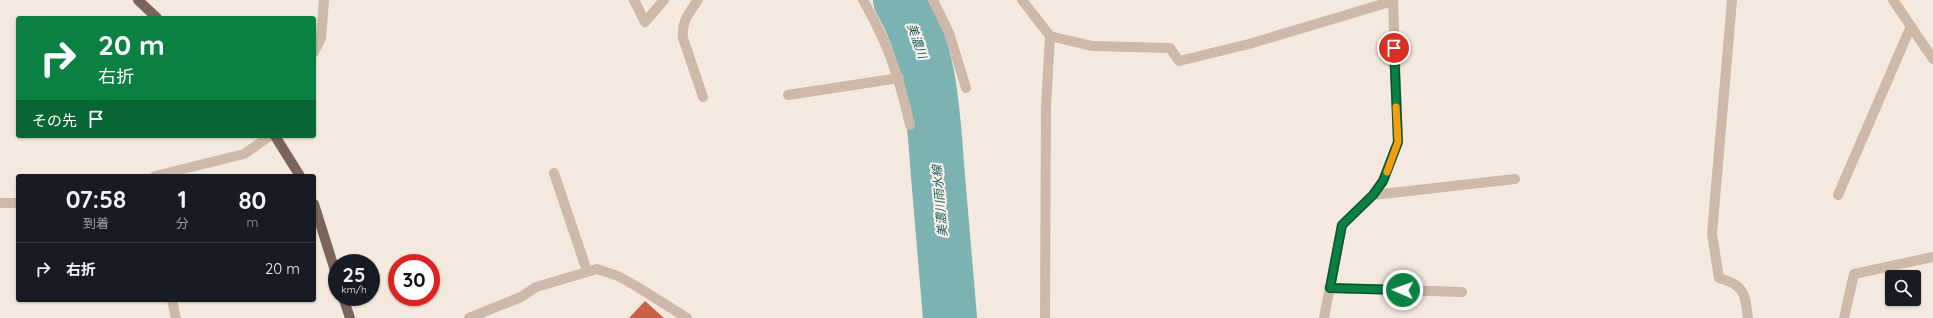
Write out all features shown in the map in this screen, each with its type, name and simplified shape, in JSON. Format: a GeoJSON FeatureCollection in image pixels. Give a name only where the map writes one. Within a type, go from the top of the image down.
{"type":"FeatureCollection","features":[{"type":"Feature","properties":{"kind":"main road"},"geometry":{"type":"LineString","coordinates":[[138,0],[155,16]]}},
{"type":"Feature","properties":{"kind":"main road"},"geometry":{"type":"LineString","coordinates":[[276,138],[299,174]]}},
{"type":"Feature","properties":{"kind":"main road"},"geometry":{"type":"LineString","coordinates":[[316,210],[330,254]]}},
{"type":"Feature","properties":{"kind":"main road"},"geometry":{"type":"LineString","coordinates":[[346,306],[350,318]]}},
{"type":"Feature","properties":{"kind":"street"},"geometry":{"type":"LineString","coordinates":[[316,47],[320,38],[324,0]]}},
{"type":"Feature","properties":{"kind":"street"},"geometry":{"type":"LineString","coordinates":[[634,0],[645,22],[664,0]]}},
{"type":"Feature","properties":{"kind":"street"},"geometry":{"type":"LineString","coordinates":[[698,0],[686,17],[682,29],[683,38],[703,97]]}},
{"type":"Feature","properties":{"kind":"street"},"geometry":{"type":"LineString","coordinates":[[863,0],[885,40],[899,78],[910,125]]}},
{"type":"Feature","properties":{"kind":"street"},"geometry":{"type":"LineString","coordinates":[[933,0],[949,33],[966,88]]}},
{"type":"Feature","properties":{"kind":"street"},"geometry":{"type":"LineString","coordinates":[[1022,0],[1050,36],[1092,46],[1170,48],[1178,61],[1249,44],[1393,0],[1398,142],[1383,181],[1373,195],[1342,225],[1324,318]]}},
{"type":"Feature","properties":{"kind":"street"},"geometry":{"type":"LineString","coordinates":[[1732,0],[1712,234],[1719,278],[1733,282],[1745,294],[1748,318]]}},
{"type":"Feature","properties":{"kind":"street"},"geometry":{"type":"LineString","coordinates":[[1893,0],[1933,59]]}},
{"type":"Feature","properties":{"kind":"street"},"geometry":{"type":"LineString","coordinates":[[1838,195],[1911,26]]}},
{"type":"Feature","properties":{"kind":"street"},"geometry":{"type":"LineString","coordinates":[[1045,318],[1046,106],[1050,36]]}},
{"type":"Feature","properties":{"kind":"street"},"geometry":{"type":"LineString","coordinates":[[788,94],[899,78]]}},
{"type":"Feature","properties":{"kind":"street"},"geometry":{"type":"LineString","coordinates":[[163,174],[244,154],[267,138]]}},
{"type":"Feature","properties":{"kind":"street"},"geometry":{"type":"LineString","coordinates":[[554,173],[587,271]]}},
{"type":"Feature","properties":{"kind":"street"},"geometry":{"type":"LineString","coordinates":[[1373,195],[1516,180]]}},
{"type":"Feature","properties":{"kind":"street"},"geometry":{"type":"LineString","coordinates":[[0,202],[16,203]]}},
{"type":"Feature","properties":{"kind":"street"},"geometry":{"type":"LineString","coordinates":[[1844,318],[1854,274],[1933,258]]}},
{"type":"Feature","properties":{"kind":"street"},"geometry":{"type":"LineString","coordinates":[[469,318],[522,297],[536,287],[597,269],[618,276],[655,297],[687,318]]}},
{"type":"Feature","properties":{"kind":"street"},"geometry":{"type":"LineString","coordinates":[[1330,288],[1462,292]]}},
{"type":"Feature","properties":{"kind":"street"},"geometry":{"type":"LineString","coordinates":[[172,302],[176,318]]}},
{"type":"Feature","properties":{"kind":"building"},"geometry":{"type":"Polygon","coordinates":[[[645,301],[664,318],[629,318],[645,301]]]}},
{"type":"Feature","properties":{"kind":"waterway","name":"美濃川雨水線"},"geometry":{"type":"LineString","coordinates":[[900,0],[911,21],[919,42],[929,85],[950,318]]}},
{"type":"Feature","properties":{"kind":"slow traffic"},"geometry":{"type":"LineString","coordinates":[[1387,172],[1398,142],[1396,107]]}},
{"type":"Feature","properties":{"kind":"route"},"geometry":{"type":"LineString","coordinates":[[1394,48],[1398,142],[1383,181],[1373,195],[1342,225],[1330,288],[1403,290]]}},
{"type":"Feature","properties":{"kind":"water label","name":"美濃川"},"geometry":{"type":"Point","coordinates":[917,41]}}]}
